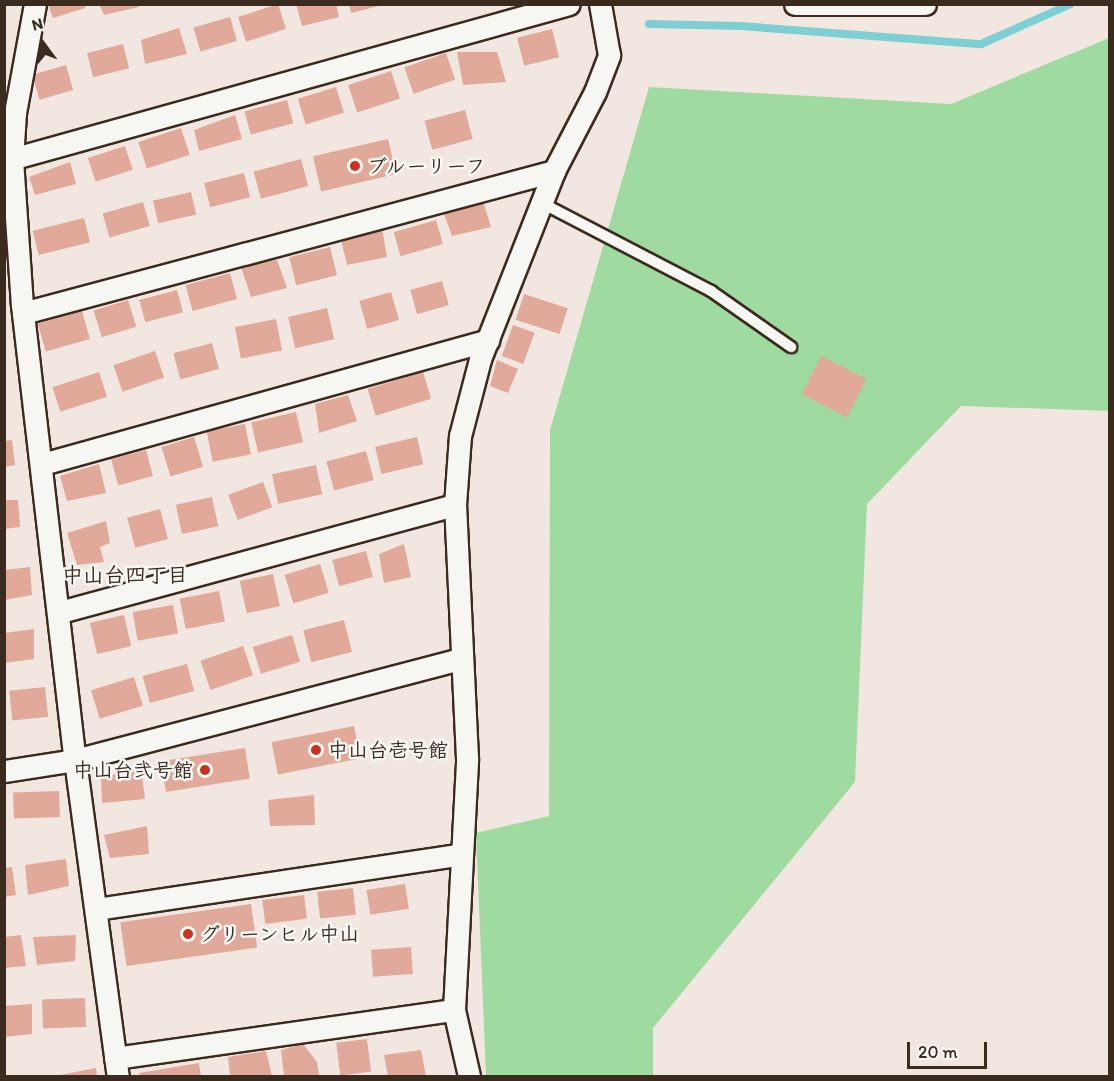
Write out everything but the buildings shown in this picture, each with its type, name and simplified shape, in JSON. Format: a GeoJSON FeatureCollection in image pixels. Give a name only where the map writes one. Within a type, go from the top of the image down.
{"type":"FeatureCollection","features":[{"type":"Feature","properties":{"kind":"street"},"geometry":{"type":"LineString","coordinates":[[35,4],[8,160],[23,313],[60,612],[75,760],[116,1067],[454,1010]]}},
{"type":"Feature","properties":{"kind":"street"},"geometry":{"type":"LineString","coordinates":[[8,160],[569,4]]}},
{"type":"Feature","properties":{"kind":"street"},"geometry":{"type":"LineString","coordinates":[[469,1077],[454,1010],[459,855],[467,758],[460,659],[455,505],[460,436],[488,340],[554,171],[595,92],[609,55],[600,4]]}},
{"type":"Feature","properties":{"kind":"street"},"geometry":{"type":"LineString","coordinates":[[795,4],[874,6],[925,4]]}},
{"type":"Feature","properties":{"kind":"street"},"geometry":{"type":"LineString","coordinates":[[23,313],[554,171]]}},
{"type":"Feature","properties":{"kind":"street"},"geometry":{"type":"LineString","coordinates":[[42,464],[488,340]]}},
{"type":"Feature","properties":{"kind":"street"},"geometry":{"type":"LineString","coordinates":[[60,612],[455,505]]}},
{"type":"Feature","properties":{"kind":"street"},"geometry":{"type":"LineString","coordinates":[[4,771],[75,760],[460,659]]}},
{"type":"Feature","properties":{"kind":"street"},"geometry":{"type":"LineString","coordinates":[[96,909],[459,855]]}},
{"type":"Feature","properties":{"kind":"lane"},"geometry":{"type":"LineString","coordinates":[[542,203],[711,291],[791,347]]}},
{"type":"Feature","properties":{"kind":"green space"},"geometry":{"type":"Polygon","coordinates":[[[1109,38],[1109,411],[961,406],[867,504],[855,782],[653,1028],[653,1076],[486,1076],[476,833],[549,816],[550,430],[649,87],[951,104],[1109,38]]]}},
{"type":"Feature","properties":{"kind":"waterway"},"geometry":{"type":"LineString","coordinates":[[649,24],[740,26],[981,44],[1071,4]]}},
{"type":"Feature","properties":{"kind":"place","name":"ブルーリーフ"},"geometry":{"type":"Point","coordinates":[355,166]}},
{"type":"Feature","properties":{"kind":"place","name":"中山台壱号館"},"geometry":{"type":"Point","coordinates":[316,750]}},
{"type":"Feature","properties":{"kind":"place","name":"中山台弐号館"},"geometry":{"type":"Point","coordinates":[205,770]}},
{"type":"Feature","properties":{"kind":"place","name":"グリーンヒル中山"},"geometry":{"type":"Point","coordinates":[188,934]}},
{"type":"Feature","properties":{"kind":"district","name":"中山台四丁目"},"geometry":{"type":"Point","coordinates":[125,575]}}]}
